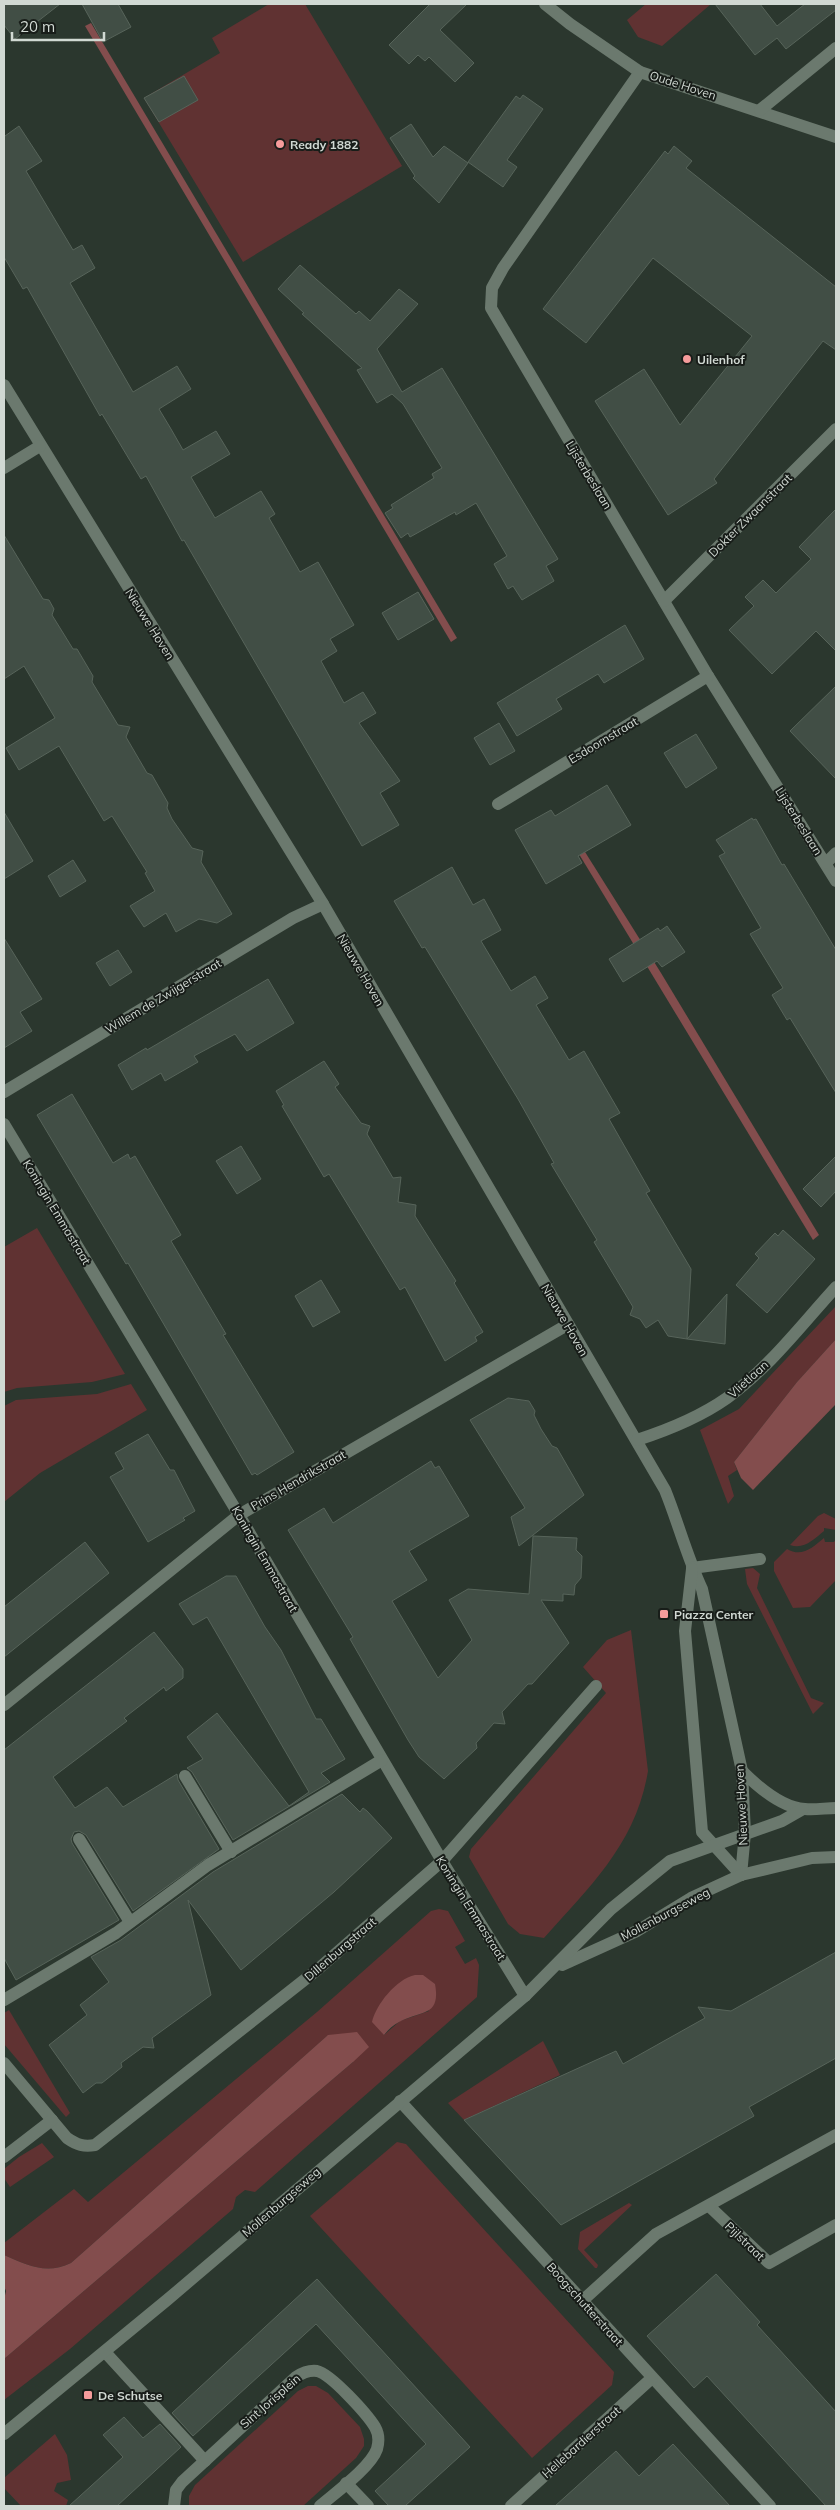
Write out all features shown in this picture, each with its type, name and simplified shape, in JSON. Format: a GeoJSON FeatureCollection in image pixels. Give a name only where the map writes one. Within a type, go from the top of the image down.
{"type":"FeatureCollection","features":[{"type":"Feature","properties":{"kind":"street","name":"Oude Hoven"},"geometry":{"type":"LineString","coordinates":[[545,4],[570,24],[640,72],[760,110],[836,137]]}},
{"type":"Feature","properties":{"kind":"street"},"geometry":{"type":"LineString","coordinates":[[760,110],[836,48]]}},
{"type":"Feature","properties":{"kind":"street","name":"Lijsterbeslaan"},"geometry":{"type":"LineString","coordinates":[[640,72],[503,268],[492,288],[491,308],[708,676],[836,881]]}},
{"type":"Feature","properties":{"kind":"street","name":"Nieuwe Hoven"},"geometry":{"type":"LineString","coordinates":[[4,385],[323,904],[665,1490],[681,1529],[692,1568],[702,1589],[742,1771],[745,1833],[741,1875]]}},
{"type":"Feature","properties":{"kind":"street","name":"Dokter Zwaanstraat"},"geometry":{"type":"LineString","coordinates":[[664,601],[836,429]]}},
{"type":"Feature","properties":{"kind":"street"},"geometry":{"type":"LineString","coordinates":[[4,468],[40,446]]}},
{"type":"Feature","properties":{"kind":"street","name":"Esdoornstraat"},"geometry":{"type":"LineString","coordinates":[[498,804],[708,676]]}},
{"type":"Feature","properties":{"kind":"street"},"geometry":{"type":"LineString","coordinates":[[826,863],[836,854]]}},
{"type":"Feature","properties":{"kind":"street","name":"Willem de Zwijgerstraat"},"geometry":{"type":"LineString","coordinates":[[4,1092],[293,918],[323,904]]}},
{"type":"Feature","properties":{"kind":"street","name":"Koningin Emmastraat"},"geometry":{"type":"LineString","coordinates":[[4,1124],[239,1515],[442,1861],[525,1996]]}},
{"type":"Feature","properties":{"kind":"street","name":"Vlietlaan"},"geometry":{"type":"LineString","coordinates":[[637,1440],[673,1428],[733,1394],[758,1372],[836,1287]]}},
{"type":"Feature","properties":{"kind":"street","name":"Prins Hendrikstraat"},"geometry":{"type":"LineString","coordinates":[[4,1705],[239,1515],[568,1325]]}},
{"type":"Feature","properties":{"kind":"street"},"geometry":{"type":"LineString","coordinates":[[692,1568],[760,1559]]}},
{"type":"Feature","properties":{"kind":"street","name":"Nieuwe Hoven"},"geometry":{"type":"LineString","coordinates":[[692,1568],[685,1631],[702,1832],[741,1875]]}},
{"type":"Feature","properties":{"kind":"street","name":"Dillenburgstraat"},"geometry":{"type":"LineString","coordinates":[[4,2063],[52,2120],[76,2144],[86,2147],[95,2145],[317,1970],[442,1861],[596,1686]]}},
{"type":"Feature","properties":{"kind":"street"},"geometry":{"type":"LineString","coordinates":[[4,2000],[101,1942],[231,1852],[382,1760]]}},
{"type":"Feature","properties":{"kind":"street","name":"Mollenburgseweg"},"geometry":{"type":"LineString","coordinates":[[742,1771],[777,1799],[802,1809],[836,1808]]}},
{"type":"Feature","properties":{"kind":"street"},"geometry":{"type":"LineString","coordinates":[[185,1776],[231,1852]]}},
{"type":"Feature","properties":{"kind":"street","name":"Mollenburgseweg"},"geometry":{"type":"LineString","coordinates":[[4,2434],[104,2352],[525,1996],[555,1968],[611,1909],[670,1861],[712,1844],[782,1821],[802,1809]]}},
{"type":"Feature","properties":{"kind":"street"},"geometry":{"type":"LineString","coordinates":[[79,1840],[130,1922]]}},
{"type":"Feature","properties":{"kind":"street","name":"Mollenburgseweg"},"geometry":{"type":"LineString","coordinates":[[555,1968],[637,1931],[691,1898],[741,1875],[812,1858],[836,1857]]}},
{"type":"Feature","properties":{"kind":"street","name":"Boogschutterstraat"},"geometry":{"type":"LineString","coordinates":[[400,2101],[770,2506]]}},
{"type":"Feature","properties":{"kind":"street"},"geometry":{"type":"LineString","coordinates":[[4,2157],[52,2120]]}},
{"type":"Feature","properties":{"kind":"street"},"geometry":{"type":"LineString","coordinates":[[582,2301],[656,2234],[836,2135]]}},
{"type":"Feature","properties":{"kind":"street","name":"Pijlstraat"},"geometry":{"type":"LineString","coordinates":[[709,2206],[768,2263],[836,2225]]}},
{"type":"Feature","properties":{"kind":"street"},"geometry":{"type":"LineString","coordinates":[[104,2352],[205,2461]]}},
{"type":"Feature","properties":{"kind":"street","name":"Sint Jorisplein"},"geometry":{"type":"LineString","coordinates":[[174,2506],[178,2486],[296,2377],[307,2371],[318,2371],[332,2380],[373,2424],[377,2432],[378,2443],[374,2456],[320,2506]]}},
{"type":"Feature","properties":{"kind":"street","name":"Hellebardierstraat"},"geometry":{"type":"LineString","coordinates":[[511,2506],[652,2378]]}},
{"type":"Feature","properties":{"kind":"street"},"geometry":{"type":"LineString","coordinates":[[346,2483],[368,2506]]}},
{"type":"Feature","properties":{"kind":"shaded area","name":"Ready 1882"},"geometry":{"type":"Polygon","coordinates":[[[269,4],[305,4],[402,166],[243,262],[144,98],[220,53],[212,38],[269,4]]]}},
{"type":"Feature","properties":{"kind":"shaded area"},"geometry":{"type":"Polygon","coordinates":[[[646,4],[711,4],[662,46],[638,37],[627,20],[646,4]]]}},
{"type":"Feature","properties":{"kind":"shaded area"},"geometry":{"type":"Polygon","coordinates":[[[91,23],[457,638],[451,642],[85,26],[91,23]]]}},
{"type":"Feature","properties":{"kind":"shaded area"},"geometry":{"type":"Polygon","coordinates":[[[570,828],[661,973],[819,1235],[813,1240],[565,831],[570,828]]]}},
{"type":"Feature","properties":{"kind":"shaded area"},"geometry":{"type":"Polygon","coordinates":[[[37,1228],[125,1374],[92,1382],[17,1388],[4,1392],[4,1247],[37,1228]]]}},
{"type":"Feature","properties":{"kind":"shaded area"},"geometry":{"type":"Polygon","coordinates":[[[836,1306],[836,1339],[797,1382],[734,1462],[737,1470],[728,1476],[734,1496],[728,1504],[700,1430],[739,1409],[836,1306]]]}},
{"type":"Feature","properties":{"kind":"shaded area"},"geometry":{"type":"Polygon","coordinates":[[[836,1339],[836,1404],[753,1490],[741,1478],[734,1462],[797,1382],[836,1339]]]}},
{"type":"Feature","properties":{"kind":"shaded area"},"geometry":{"type":"Polygon","coordinates":[[[131,1384],[147,1410],[40,1473],[4,1502],[4,1406],[16,1400],[97,1394],[131,1384]]]}},
{"type":"Feature","properties":{"kind":"shaded area"},"geometry":{"type":"Polygon","coordinates":[[[824,1513],[836,1519],[836,1530],[824,1528],[824,1531],[809,1543],[800,1546],[790,1545],[818,1516],[824,1513]]]}},
{"type":"Feature","properties":{"kind":"shaded area"},"geometry":{"type":"Polygon","coordinates":[[[824,1538],[825,1542],[834,1542],[836,1539],[836,1580],[810,1607],[793,1608],[774,1571],[774,1562],[787,1549],[802,1552],[824,1538]]]}},
{"type":"Feature","properties":{"kind":"shaded area"},"geometry":{"type":"Polygon","coordinates":[[[753,1568],[760,1574],[757,1588],[811,1698],[824,1703],[813,1714],[747,1584],[745,1569],[753,1568]]]}},
{"type":"Feature","properties":{"kind":"shaded area"},"geometry":{"type":"Polygon","coordinates":[[[631,1630],[648,1771],[642,1797],[633,1821],[622,1842],[594,1882],[578,1900],[544,1938],[520,1934],[508,1924],[469,1857],[471,1849],[606,1693],[583,1667],[607,1640],[631,1630]]]}},
{"type":"Feature","properties":{"kind":"shaded area"},"geometry":{"type":"Polygon","coordinates":[[[439,1909],[448,1911],[465,1941],[455,1947],[465,1964],[476,1958],[479,1965],[477,1997],[255,2192],[245,2190],[236,2197],[233,2209],[70,2349],[4,2400],[4,2359],[353,2062],[327,2036],[71,2263],[53,2268],[29,2265],[4,2255],[4,2243],[74,2189],[88,2202],[317,2012],[431,1911],[439,1909]],[[397,1985],[381,2003],[384,2035],[400,2021],[429,2011],[397,1985]]]}},
{"type":"Feature","properties":{"kind":"shaded area"},"geometry":{"type":"Polygon","coordinates":[[[423,1975],[435,1984],[435,2002],[428,2011],[397,2023],[384,2035],[372,2022],[374,2015],[382,2001],[394,1987],[408,1977],[423,1975]]]}},
{"type":"Feature","properties":{"kind":"shaded area"},"geometry":{"type":"Polygon","coordinates":[[[9,2010],[70,2113],[66,2117],[4,2044],[4,2013],[9,2010]]]}},
{"type":"Feature","properties":{"kind":"shaded area"},"geometry":{"type":"Polygon","coordinates":[[[357,2032],[369,2047],[353,2062],[4,2359],[4,2300],[6,2291],[4,2286],[4,2255],[29,2265],[45,2268],[62,2267],[71,2263],[328,2035],[357,2032]]]}},
{"type":"Feature","properties":{"kind":"shaded area"},"geometry":{"type":"Polygon","coordinates":[[[543,2041],[560,2075],[464,2120],[448,2103],[543,2041]]]}},
{"type":"Feature","properties":{"kind":"shaded area"},"geometry":{"type":"Polygon","coordinates":[[[397,2142],[406,2144],[614,2372],[612,2385],[532,2458],[310,2216],[397,2142]]]}},
{"type":"Feature","properties":{"kind":"shaded area"},"geometry":{"type":"Polygon","coordinates":[[[42,2143],[54,2157],[10,2187],[4,2178],[4,2169],[42,2143]]]}},
{"type":"Feature","properties":{"kind":"shaded area"},"geometry":{"type":"Polygon","coordinates":[[[629,2203],[632,2205],[584,2250],[598,2265],[595,2268],[578,2249],[580,2232],[629,2203]]]}},
{"type":"Feature","properties":{"kind":"shaded area"},"geometry":{"type":"Polygon","coordinates":[[[308,2386],[316,2386],[328,2393],[360,2427],[364,2446],[356,2458],[303,2506],[189,2506],[189,2496],[195,2485],[298,2391],[308,2386]]]}},
{"type":"Feature","properties":{"kind":"shaded area"},"geometry":{"type":"Polygon","coordinates":[[[55,2434],[67,2455],[71,2480],[57,2483],[54,2491],[68,2500],[66,2506],[21,2506],[4,2488],[4,2478],[55,2434]]]}},
{"type":"Feature","properties":{"kind":"building"},"geometry":{"type":"Polygon","coordinates":[[[4,4],[60,4],[15,39],[4,25],[4,4]]]}},
{"type":"Feature","properties":{"kind":"building"},"geometry":{"type":"Polygon","coordinates":[[[82,4],[118,4],[131,27],[103,42],[82,4]]]}},
{"type":"Feature","properties":{"kind":"building"},"geometry":{"type":"Polygon","coordinates":[[[430,4],[467,4],[440,30],[474,63],[455,82],[429,57],[425,61],[418,55],[409,64],[389,45],[430,4]]]}},
{"type":"Feature","properties":{"kind":"building"},"geometry":{"type":"Polygon","coordinates":[[[715,4],[760,4],[777,26],[805,4],[836,4],[836,10],[786,49],[777,38],[755,55],[715,4]]]}},
{"type":"Feature","properties":{"kind":"building"},"geometry":{"type":"Polygon","coordinates":[[[184,76],[198,100],[159,122],[144,98],[184,76]]]}},
{"type":"Feature","properties":{"kind":"building"},"geometry":{"type":"Polygon","coordinates":[[[523,95],[543,109],[507,160],[517,167],[503,187],[468,162],[516,96],[520,99],[523,95]]]}},
{"type":"Feature","properties":{"kind":"building"},"geometry":{"type":"Polygon","coordinates":[[[411,124],[433,157],[444,146],[468,163],[439,203],[413,178],[415,176],[390,138],[411,124]]]}},
{"type":"Feature","properties":{"kind":"building"},"geometry":{"type":"Polygon","coordinates":[[[19,126],[42,161],[26,171],[73,250],[82,245],[95,268],[70,283],[133,392],[177,366],[191,389],[159,409],[183,450],[216,431],[230,454],[191,477],[215,518],[261,491],[275,514],[269,518],[300,572],[318,562],[354,625],[330,639],[337,651],[321,661],[344,703],[363,692],[376,713],[359,723],[400,781],[380,793],[399,825],[362,846],[184,540],[182,541],[146,476],[141,479],[102,414],[100,416],[27,287],[23,289],[4,257],[4,134],[5,136],[19,126]]]}},
{"type":"Feature","properties":{"kind":"building"},"geometry":{"type":"Polygon","coordinates":[[[674,146],[692,161],[686,168],[836,287],[836,350],[823,341],[714,479],[717,483],[668,515],[595,401],[644,369],[680,425],[752,336],[653,258],[586,343],[543,309],[665,151],[668,154],[674,146]]]}},
{"type":"Feature","properties":{"kind":"building"},"geometry":{"type":"Polygon","coordinates":[[[300,265],[356,314],[359,311],[370,321],[399,289],[418,304],[377,349],[402,392],[442,368],[558,559],[546,566],[554,581],[522,600],[513,586],[508,589],[494,564],[507,556],[476,503],[456,515],[455,512],[410,537],[408,533],[401,538],[385,513],[393,508],[391,505],[434,478],[432,474],[442,468],[403,404],[392,394],[377,403],[357,370],[362,368],[302,314],[304,313],[278,289],[300,265]]]}},
{"type":"Feature","properties":{"kind":"building"},"geometry":{"type":"Polygon","coordinates":[[[836,509],[836,651],[816,631],[772,674],[729,630],[754,606],[745,597],[763,580],[776,593],[811,559],[799,547],[836,509]]]}},
{"type":"Feature","properties":{"kind":"building"},"geometry":{"type":"Polygon","coordinates":[[[4,535],[43,599],[49,600],[54,609],[52,615],[73,649],[77,649],[93,676],[92,682],[118,725],[130,727],[126,737],[147,773],[152,775],[168,803],[167,808],[172,819],[192,848],[203,851],[201,862],[232,914],[217,923],[199,919],[176,932],[166,913],[144,927],[130,906],[155,891],[145,873],[147,872],[112,816],[104,821],[59,746],[19,770],[6,748],[55,718],[24,666],[4,679],[4,535]]]}},
{"type":"Feature","properties":{"kind":"building"},"geometry":{"type":"Polygon","coordinates":[[[418,592],[434,619],[398,640],[382,613],[418,592]]]}},
{"type":"Feature","properties":{"kind":"building"},"geometry":{"type":"Polygon","coordinates":[[[625,625],[644,659],[604,683],[598,674],[556,699],[562,709],[517,736],[497,703],[625,625]]]}},
{"type":"Feature","properties":{"kind":"building"},"geometry":{"type":"Polygon","coordinates":[[[836,686],[836,779],[790,731],[836,686]]]}},
{"type":"Feature","properties":{"kind":"building"},"geometry":{"type":"Polygon","coordinates":[[[499,723],[515,751],[490,765],[474,738],[499,723]]]}},
{"type":"Feature","properties":{"kind":"building"},"geometry":{"type":"Polygon","coordinates":[[[696,734],[717,768],[686,788],[664,753],[696,734]]]}},
{"type":"Feature","properties":{"kind":"building"},"geometry":{"type":"Polygon","coordinates":[[[607,785],[631,825],[578,856],[582,863],[546,884],[515,830],[551,810],[555,816],[607,785]]]}},
{"type":"Feature","properties":{"kind":"building"},"geometry":{"type":"Polygon","coordinates":[[[4,812],[33,861],[4,879],[4,812]]]}},
{"type":"Feature","properties":{"kind":"building"},"geometry":{"type":"Polygon","coordinates":[[[752,818],[753,820],[756,819],[782,865],[784,864],[836,950],[836,1093],[790,1018],[787,1020],[772,995],[783,988],[750,934],[761,928],[719,856],[725,853],[716,840],[752,818]]]}},
{"type":"Feature","properties":{"kind":"building"},"geometry":{"type":"Polygon","coordinates":[[[73,860],[86,881],[60,897],[48,876],[73,860]]]}},
{"type":"Feature","properties":{"kind":"building"},"geometry":{"type":"Polygon","coordinates":[[[452,867],[473,905],[484,899],[501,930],[481,941],[511,991],[535,976],[548,998],[536,1005],[569,1060],[584,1051],[620,1113],[609,1119],[650,1191],[646,1193],[691,1269],[687,1339],[668,1336],[658,1320],[646,1328],[640,1319],[630,1315],[633,1307],[594,1242],[597,1240],[551,1164],[554,1163],[518,1099],[425,947],[422,948],[394,901],[452,867]]]}},
{"type":"Feature","properties":{"kind":"building"},"geometry":{"type":"Polygon","coordinates":[[[667,926],[685,952],[662,967],[657,961],[623,982],[609,959],[658,928],[660,931],[667,926]]]}},
{"type":"Feature","properties":{"kind":"building"},"geometry":{"type":"Polygon","coordinates":[[[4,938],[42,999],[20,1012],[32,1031],[4,1048],[4,938]]]}},
{"type":"Feature","properties":{"kind":"building"},"geometry":{"type":"Polygon","coordinates":[[[118,950],[132,972],[110,986],[96,963],[118,950]]]}},
{"type":"Feature","properties":{"kind":"building"},"geometry":{"type":"Polygon","coordinates":[[[268,979],[294,1023],[247,1051],[235,1034],[194,1056],[198,1062],[165,1081],[161,1073],[132,1090],[118,1065],[268,979]]]}},
{"type":"Feature","properties":{"kind":"building"},"geometry":{"type":"Polygon","coordinates":[[[324,1061],[339,1084],[335,1087],[361,1123],[370,1126],[367,1134],[393,1178],[401,1177],[398,1202],[416,1205],[415,1216],[456,1281],[454,1283],[483,1332],[475,1337],[477,1341],[445,1361],[405,1287],[400,1290],[329,1174],[324,1177],[282,1106],[284,1105],[276,1091],[324,1061]]]}},
{"type":"Feature","properties":{"kind":"building"},"geometry":{"type":"Polygon","coordinates":[[[72,1094],[113,1163],[128,1154],[130,1159],[135,1156],[181,1235],[171,1241],[226,1334],[223,1335],[294,1452],[257,1475],[255,1473],[252,1475],[128,1263],[126,1264],[37,1115],[72,1094]]]}},
{"type":"Feature","properties":{"kind":"building"},"geometry":{"type":"Polygon","coordinates":[[[241,1146],[261,1179],[237,1194],[216,1161],[241,1146]]]}},
{"type":"Feature","properties":{"kind":"building"},"geometry":{"type":"Polygon","coordinates":[[[836,1156],[836,1191],[821,1207],[803,1189],[836,1156]]]}},
{"type":"Feature","properties":{"kind":"building"},"geometry":{"type":"Polygon","coordinates":[[[783,1230],[815,1259],[767,1313],[736,1285],[759,1258],[755,1254],[775,1233],[778,1236],[783,1230]]]}},
{"type":"Feature","properties":{"kind":"building"},"geometry":{"type":"Polygon","coordinates":[[[321,1280],[340,1312],[313,1327],[295,1296],[321,1280]]]}},
{"type":"Feature","properties":{"kind":"building"},"geometry":{"type":"Polygon","coordinates":[[[727,1294],[725,1344],[687,1339],[727,1294]]]}},
{"type":"Feature","properties":{"kind":"building"},"geometry":{"type":"Polygon","coordinates":[[[508,1398],[529,1401],[535,1411],[534,1415],[541,1429],[552,1446],[557,1448],[584,1495],[519,1546],[511,1517],[525,1508],[470,1420],[508,1398]]]}},
{"type":"Feature","properties":{"kind":"building"},"geometry":{"type":"Polygon","coordinates":[[[148,1434],[170,1470],[174,1470],[195,1511],[183,1518],[185,1520],[148,1542],[110,1477],[124,1469],[115,1453],[148,1434]]]}},
{"type":"Feature","properties":{"kind":"building"},"geometry":{"type":"Polygon","coordinates":[[[431,1461],[435,1468],[439,1466],[469,1516],[409,1551],[427,1580],[392,1601],[438,1678],[472,1640],[449,1600],[468,1589],[529,1594],[533,1536],[577,1538],[576,1550],[582,1556],[581,1578],[575,1585],[574,1595],[563,1594],[563,1601],[541,1600],[569,1643],[532,1684],[528,1684],[502,1712],[505,1724],[494,1723],[476,1743],[477,1748],[444,1779],[419,1757],[408,1740],[350,1639],[353,1637],[288,1530],[324,1508],[333,1523],[431,1461]]]}},
{"type":"Feature","properties":{"kind":"building"},"geometry":{"type":"Polygon","coordinates":[[[85,1542],[109,1573],[4,1657],[4,1607],[85,1542]]]}},
{"type":"Feature","properties":{"kind":"building"},"geometry":{"type":"Polygon","coordinates":[[[226,1576],[236,1576],[265,1627],[281,1650],[316,1719],[321,1719],[345,1759],[321,1773],[330,1782],[233,1840],[192,1772],[187,1768],[203,1759],[187,1737],[217,1713],[289,1806],[309,1792],[207,1617],[193,1625],[179,1604],[226,1576]]]}},
{"type":"Feature","properties":{"kind":"building"},"geometry":{"type":"Polygon","coordinates":[[[154,1632],[183,1669],[183,1678],[166,1691],[164,1687],[124,1718],[127,1721],[53,1777],[75,1808],[107,1787],[123,1807],[177,1774],[178,1780],[219,1849],[133,1911],[86,1835],[79,1831],[74,1832],[71,1839],[72,1843],[119,1920],[16,1980],[4,1958],[4,1750],[154,1632]]]}},
{"type":"Feature","properties":{"kind":"building"},"geometry":{"type":"Polygon","coordinates":[[[342,1794],[360,1812],[363,1808],[367,1811],[392,1838],[334,1892],[241,1970],[188,1900],[211,1995],[152,2038],[154,2048],[143,2047],[121,2063],[122,2067],[102,2083],[96,2083],[83,2093],[49,2045],[87,2015],[80,2005],[109,1982],[91,1957],[121,1940],[213,1872],[342,1794]]]}},
{"type":"Feature","properties":{"kind":"building"},"geometry":{"type":"Polygon","coordinates":[[[836,1952],[836,2058],[749,2107],[754,2116],[561,2225],[464,2120],[616,2051],[623,2064],[705,2018],[698,2007],[731,2011],[836,1952]]]}},
{"type":"Feature","properties":{"kind":"building"},"geometry":{"type":"Polygon","coordinates":[[[716,2274],[760,2322],[757,2325],[836,2412],[836,2506],[826,2506],[707,2376],[694,2388],[647,2336],[716,2274]]]}},
{"type":"Feature","properties":{"kind":"building"},"geometry":{"type":"Polygon","coordinates":[[[317,2279],[470,2447],[405,2506],[389,2506],[375,2491],[426,2444],[316,2324],[193,2436],[172,2413],[317,2279]]]}},
{"type":"Feature","properties":{"kind":"building"},"geometry":{"type":"Polygon","coordinates":[[[124,2417],[143,2438],[160,2424],[181,2447],[117,2506],[69,2506],[123,2457],[103,2435],[124,2417]]]}},
{"type":"Feature","properties":{"kind":"building"},"geometry":{"type":"Polygon","coordinates":[[[673,2444],[730,2506],[555,2506],[616,2451],[639,2476],[673,2444]]]}},
{"type":"Feature","properties":{"kind":"place","name":"Ready 1882"},"geometry":{"type":"Point","coordinates":[280,144]}},
{"type":"Feature","properties":{"kind":"place","name":"Uilenhof"},"geometry":{"type":"Point","coordinates":[687,359]}},
{"type":"Feature","properties":{"kind":"place","name":"Piazza Center"},"geometry":{"type":"Point","coordinates":[664,1614]}},
{"type":"Feature","properties":{"kind":"place","name":"De Schutse"},"geometry":{"type":"Point","coordinates":[88,2395]}}]}
